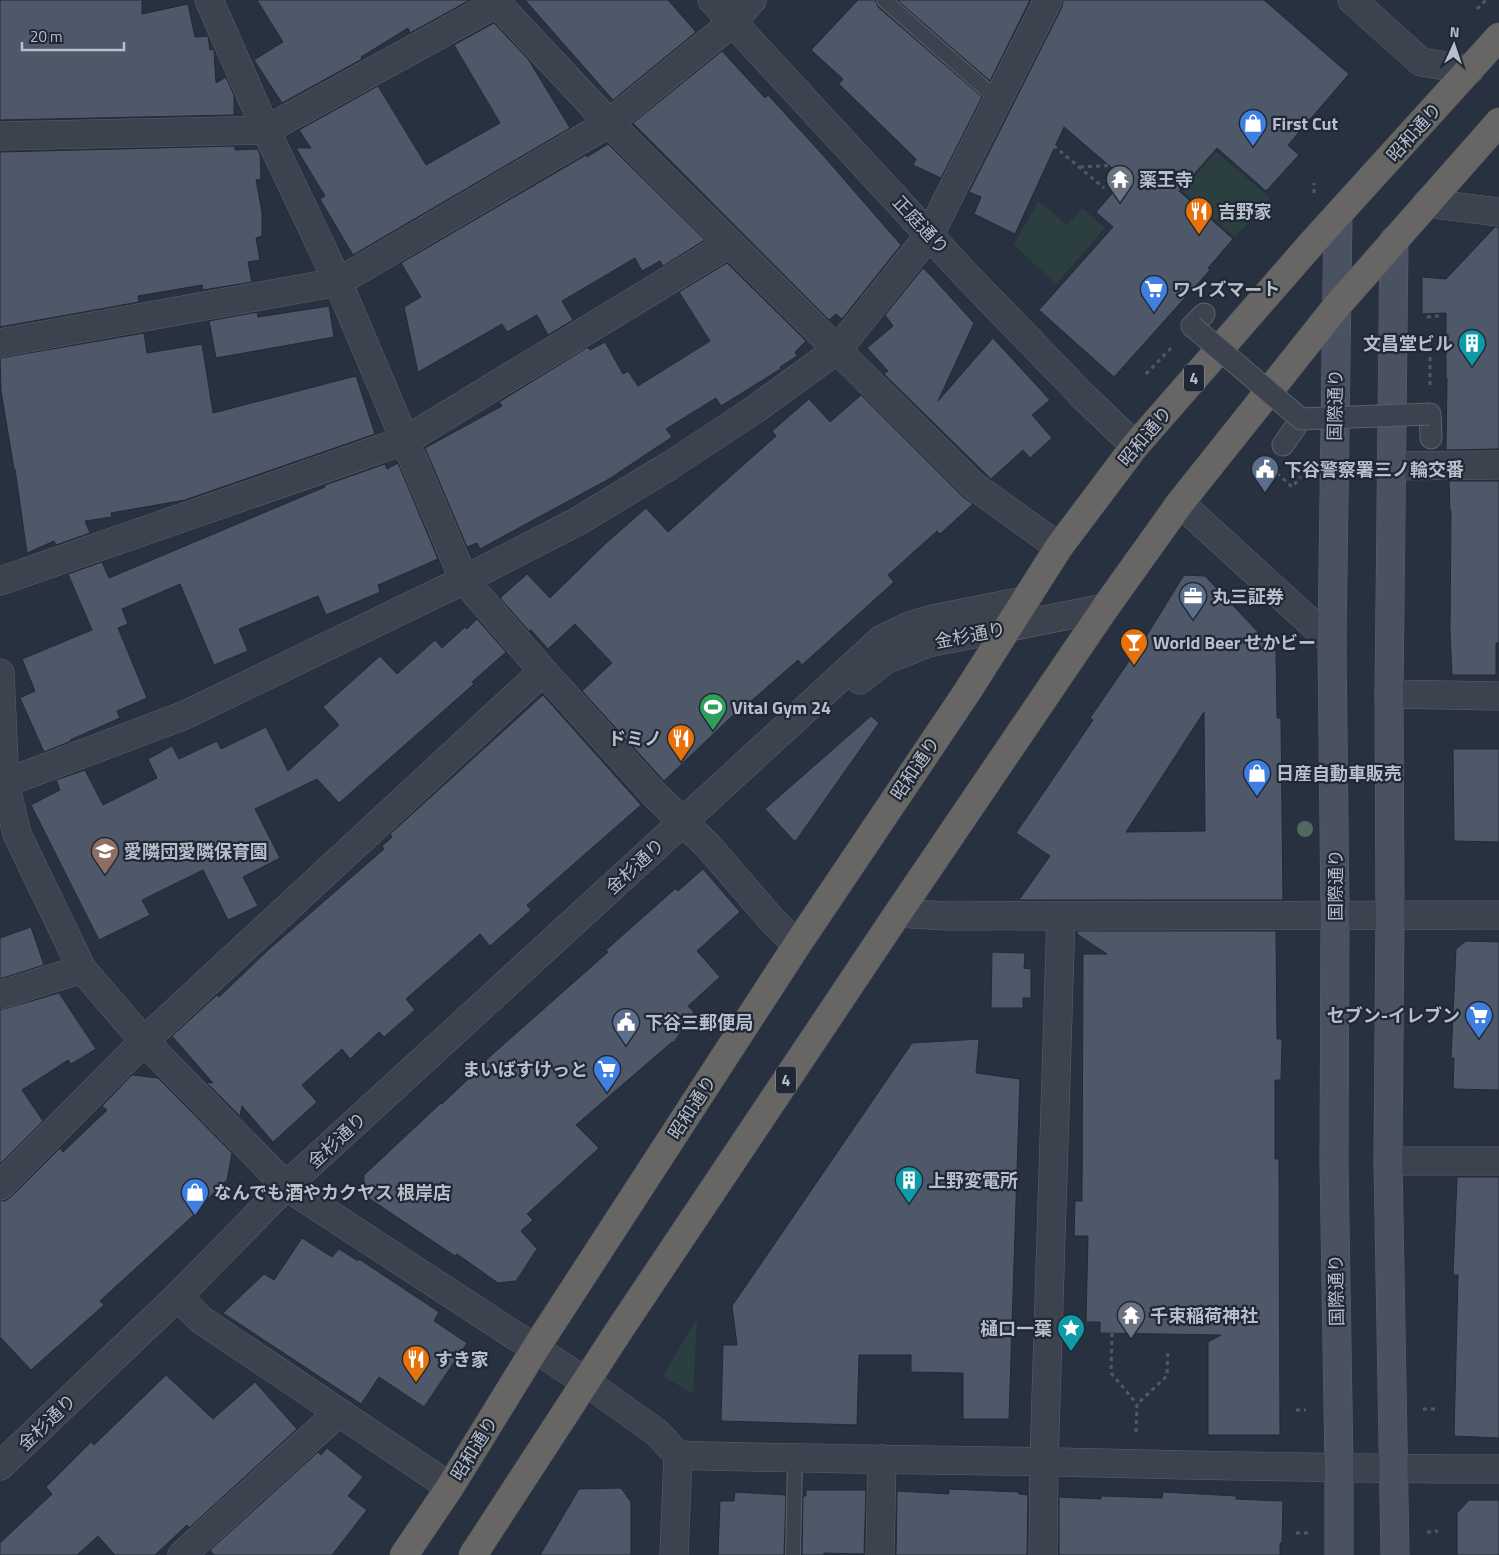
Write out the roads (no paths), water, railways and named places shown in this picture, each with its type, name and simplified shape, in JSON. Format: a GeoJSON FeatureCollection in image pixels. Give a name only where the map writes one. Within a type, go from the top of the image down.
{"type":"FeatureCollection","features":[{"type":"Feature","properties":{"kind":"highway","name":"昭和通り"},"geometry":{"type":"LineString","coordinates":[[404,1555],[450,1487],[535,1349],[797,945],[967,692],[1059,547],[1135,446],[1338,215],[1499,37]]}},
{"type":"Feature","properties":{"kind":"highway","name":"4"},"geometry":{"type":"LineString","coordinates":[[473,1555],[898,912],[1105,608],[1180,503],[1336,307],[1499,122]]}},
{"type":"Feature","properties":{"kind":"main road","name":"国際通り"},"geometry":{"type":"LineString","coordinates":[[1338,215],[1332,642],[1335,915],[1334,1163],[1340,1467],[1339,1555]]}},
{"type":"Feature","properties":{"kind":"main road"},"geometry":{"type":"LineString","coordinates":[[1394,240],[1390,466],[1388,1161],[1395,1555]]}},
{"type":"Feature","properties":{"kind":"street"},"geometry":{"type":"LineString","coordinates":[[209,0],[266,130],[338,282],[464,580],[650,788],[708,846],[772,920],[797,945]]}},
{"type":"Feature","properties":{"kind":"street","name":"正庭通り"},"geometry":{"type":"LineString","coordinates":[[712,0],[965,274],[1084,397],[1135,446]]}},
{"type":"Feature","properties":{"kind":"street"},"geometry":{"type":"LineString","coordinates":[[0,343],[338,282],[609,123],[732,22],[752,0]]}},
{"type":"Feature","properties":{"kind":"street"},"geometry":{"type":"LineString","coordinates":[[2,783],[185,715],[464,580],[580,520],[669,466],[754,410],[838,349],[930,234],[1048,0]]}},
{"type":"Feature","properties":{"kind":"street"},"geometry":{"type":"LineString","coordinates":[[1352,0],[1420,62],[1470,70]]}},
{"type":"Feature","properties":{"kind":"street"},"geometry":{"type":"LineString","coordinates":[[0,136],[266,130],[495,2],[609,123],[974,486],[1059,547]]}},
{"type":"Feature","properties":{"kind":"street"},"geometry":{"type":"LineString","coordinates":[[1427,203],[1499,212]]}},
{"type":"Feature","properties":{"kind":"street"},"geometry":{"type":"LineString","coordinates":[[0,580],[406,440],[730,243]]}},
{"type":"Feature","properties":{"kind":"street"},"geometry":{"type":"LineString","coordinates":[[1198,320],[1302,419],[1430,414],[1431,438]]}},
{"type":"Feature","properties":{"kind":"street"},"geometry":{"type":"LineString","coordinates":[[1283,445],[1302,419]]}},
{"type":"Feature","properties":{"kind":"street"},"geometry":{"type":"LineString","coordinates":[[1390,466],[1499,464]]}},
{"type":"Feature","properties":{"kind":"street"},"geometry":{"type":"LineString","coordinates":[[1180,503],[1332,642]]}},
{"type":"Feature","properties":{"kind":"street","name":"金杉通り"},"geometry":{"type":"LineString","coordinates":[[0,1466],[178,1296],[286,1186],[882,639],[909,626],[933,619],[1023,601]]}},
{"type":"Feature","properties":{"kind":"street","name":"金杉通り"},"geometry":{"type":"LineString","coordinates":[[683,822],[885,660],[928,643],[1105,608]]}},
{"type":"Feature","properties":{"kind":"street"},"geometry":{"type":"LineString","coordinates":[[0,1186],[144,1041],[544,671]]}},
{"type":"Feature","properties":{"kind":"street"},"geometry":{"type":"LineString","coordinates":[[0,673],[2,783],[17,834],[82,969],[144,1041],[286,1186],[586,1382],[656,1432],[678,1455],[1134,1465],[1499,1469]]}},
{"type":"Feature","properties":{"kind":"street"},"geometry":{"type":"LineString","coordinates":[[1389,694],[1499,696]]}},
{"type":"Feature","properties":{"kind":"street"},"geometry":{"type":"LineString","coordinates":[[898,912],[947,916],[1499,915]]}},
{"type":"Feature","properties":{"kind":"street"},"geometry":{"type":"LineString","coordinates":[[1043,1555],[1044,1462],[1061,916]]}},
{"type":"Feature","properties":{"kind":"street"},"geometry":{"type":"LineString","coordinates":[[0,995],[82,969]]}},
{"type":"Feature","properties":{"kind":"street"},"geometry":{"type":"LineString","coordinates":[[1388,1161],[1499,1161]]}},
{"type":"Feature","properties":{"kind":"street"},"geometry":{"type":"LineString","coordinates":[[178,1296],[200,1319],[450,1487]]}},
{"type":"Feature","properties":{"kind":"street"},"geometry":{"type":"LineString","coordinates":[[182,1555],[338,1413]]}},
{"type":"Feature","properties":{"kind":"street"},"geometry":{"type":"LineString","coordinates":[[674,1555],[678,1455]]}},
{"type":"Feature","properties":{"kind":"street"},"geometry":{"type":"LineString","coordinates":[[880,1555],[882,1459]]}},
{"type":"Feature","properties":{"kind":"lane"},"geometry":{"type":"LineString","coordinates":[[884,0],[997,99]]}},
{"type":"Feature","properties":{"kind":"lane"},"geometry":{"type":"LineString","coordinates":[[793,1555],[795,1459]]}},
{"type":"Feature","properties":{"kind":"place","name":"First Cut"},"geometry":{"type":"Point","coordinates":[1253,147]}},
{"type":"Feature","properties":{"kind":"place","name":"薬王寺"},"geometry":{"type":"Point","coordinates":[1120,203]}},
{"type":"Feature","properties":{"kind":"place","name":"吉野家"},"geometry":{"type":"Point","coordinates":[1199,235]}},
{"type":"Feature","properties":{"kind":"place","name":"ワイズマート"},"geometry":{"type":"Point","coordinates":[1154,313]}},
{"type":"Feature","properties":{"kind":"place","name":"文昌堂ビル"},"geometry":{"type":"Point","coordinates":[1472,367]}},
{"type":"Feature","properties":{"kind":"place","name":"下谷警察署三ノ輪交番"},"geometry":{"type":"Point","coordinates":[1265,493]}},
{"type":"Feature","properties":{"kind":"place","name":"丸三証券"},"geometry":{"type":"Point","coordinates":[1193,620]}},
{"type":"Feature","properties":{"kind":"place","name":"World Beer せかビー"},"geometry":{"type":"Point","coordinates":[1134,666]}},
{"type":"Feature","properties":{"kind":"place","name":"Vital Gym 24"},"geometry":{"type":"Point","coordinates":[713,731]}},
{"type":"Feature","properties":{"kind":"place","name":"ドミノ"},"geometry":{"type":"Point","coordinates":[681,762]}},
{"type":"Feature","properties":{"kind":"place","name":"日産自動車販売"},"geometry":{"type":"Point","coordinates":[1257,797]}},
{"type":"Feature","properties":{"kind":"place","name":"愛隣団愛隣保育園"},"geometry":{"type":"Point","coordinates":[105,875]}},
{"type":"Feature","properties":{"kind":"place","name":"セブン-イレブン"},"geometry":{"type":"Point","coordinates":[1479,1039]}},
{"type":"Feature","properties":{"kind":"place","name":"下谷三郵便局"},"geometry":{"type":"Point","coordinates":[626,1046]}},
{"type":"Feature","properties":{"kind":"place","name":"まいばすけっと"},"geometry":{"type":"Point","coordinates":[607,1093]}},
{"type":"Feature","properties":{"kind":"place","name":"上野変電所"},"geometry":{"type":"Point","coordinates":[909,1204]}},
{"type":"Feature","properties":{"kind":"place","name":"なんでも酒やカクヤス 根岸店"},"geometry":{"type":"Point","coordinates":[195,1216]}},
{"type":"Feature","properties":{"kind":"place","name":"千束稲荷神社"},"geometry":{"type":"Point","coordinates":[1131,1339]}},
{"type":"Feature","properties":{"kind":"place","name":"樋口一葉"},"geometry":{"type":"Point","coordinates":[1071,1352]}},
{"type":"Feature","properties":{"kind":"place","name":"すき家"},"geometry":{"type":"Point","coordinates":[416,1383]}}]}
